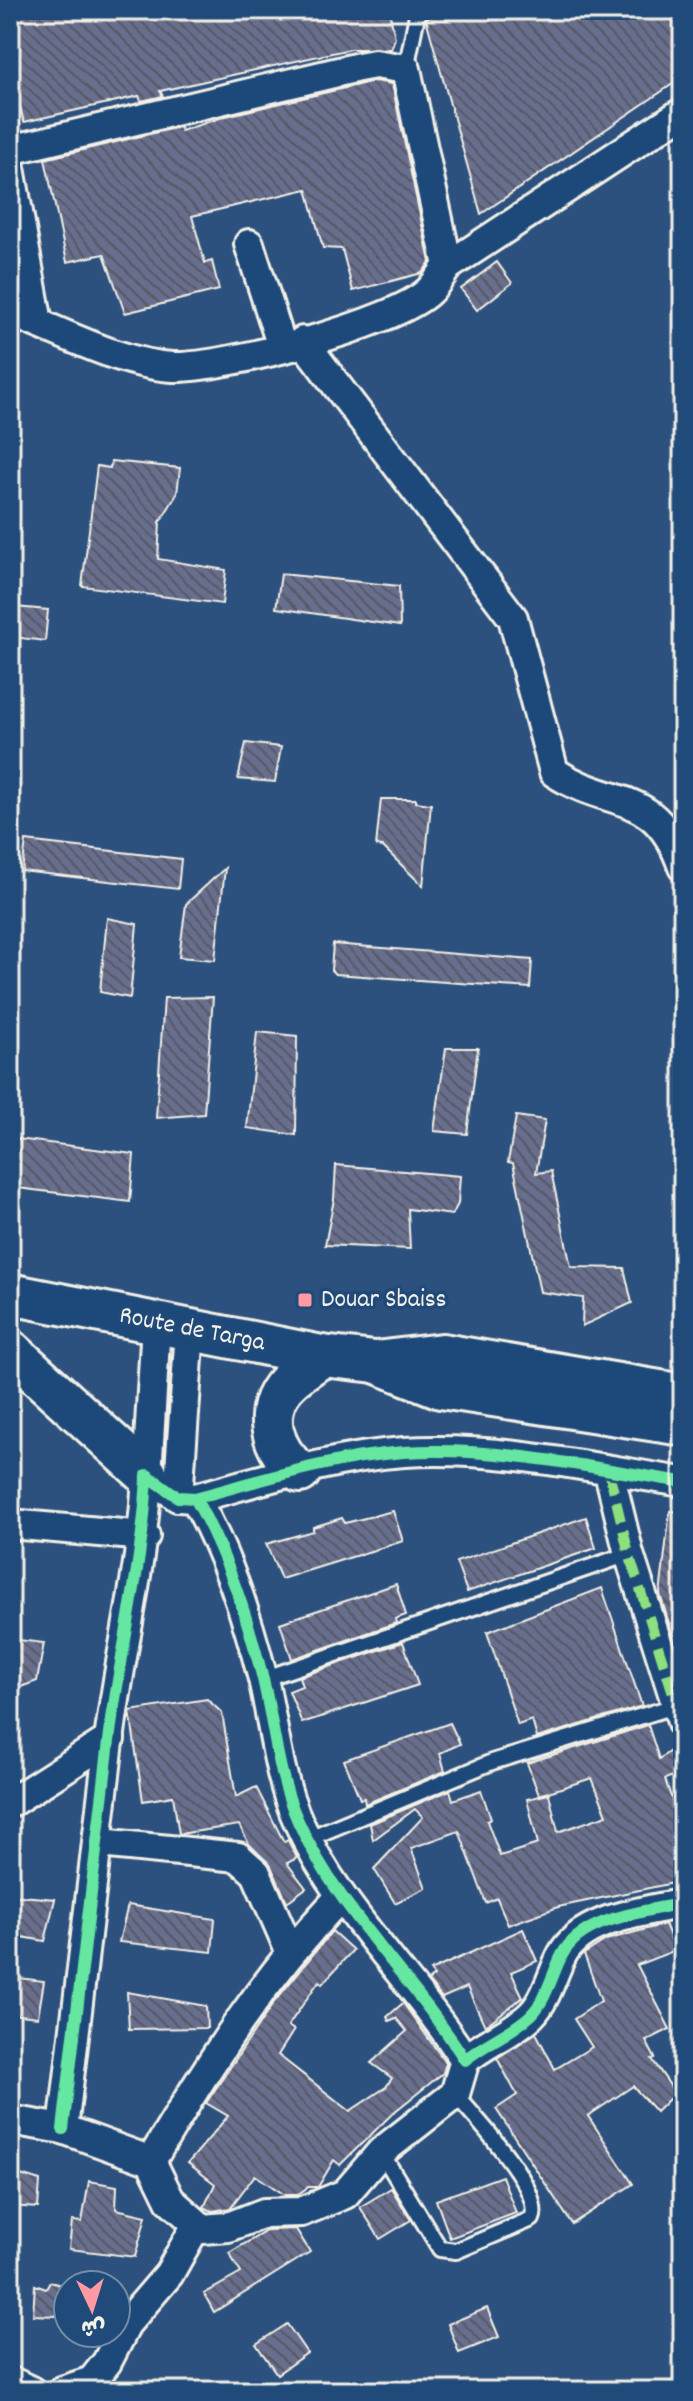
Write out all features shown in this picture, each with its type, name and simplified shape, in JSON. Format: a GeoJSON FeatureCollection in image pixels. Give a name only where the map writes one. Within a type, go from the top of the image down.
{"type":"FeatureCollection","features":[{"type":"Feature","properties":{"kind":"main road","name":"Route de Targa"},"geometry":{"type":"LineString","coordinates":[[10,1294],[322,1356],[375,1362],[442,1354],[683,1395]]}},
{"type":"Feature","properties":{"kind":"main road"},"geometry":{"type":"LineString","coordinates":[[10,1350],[173,1490]]}},
{"type":"Feature","properties":{"kind":"main road"},"geometry":{"type":"LineString","coordinates":[[300,1472],[284,1460],[277,1448],[272,1433],[274,1405],[288,1382],[322,1356]]}},
{"type":"Feature","properties":{"kind":"main road","name":"Route de Targa"},"geometry":{"type":"LineString","coordinates":[[375,1362],[441,1388],[683,1425]]}},
{"type":"Feature","properties":{"kind":"street"},"geometry":{"type":"LineString","coordinates":[[10,150],[359,67],[375,64],[406,69],[448,266]]}},
{"type":"Feature","properties":{"kind":"street"},"geometry":{"type":"LineString","coordinates":[[10,312],[143,361],[172,367],[206,365],[349,329],[428,292],[448,266],[683,112]]}},
{"type":"Feature","properties":{"kind":"street"},"geometry":{"type":"LineString","coordinates":[[10,168],[38,323]]}},
{"type":"Feature","properties":{"kind":"street"},"geometry":{"type":"LineString","coordinates":[[249,244],[292,344],[513,618],[554,772],[569,782],[639,804],[663,825],[675,843],[683,867]]}},
{"type":"Feature","properties":{"kind":"street"},"geometry":{"type":"LineString","coordinates":[[63,2129],[100,1843],[110,1739],[145,1536],[173,1490],[173,1327]]}},
{"type":"Feature","properties":{"kind":"street"},"geometry":{"type":"LineString","coordinates":[[173,1327],[173,1490],[218,1538],[263,1679],[288,1794],[307,1839],[340,1897],[435,2012],[465,2060]]}},
{"type":"Feature","properties":{"kind":"street"},"geometry":{"type":"LineString","coordinates":[[173,1490],[300,1472],[401,1452],[526,1459],[683,1482]]}},
{"type":"Feature","properties":{"kind":"street"},"geometry":{"type":"LineString","coordinates":[[609,1472],[629,1554],[681,1715]]}},
{"type":"Feature","properties":{"kind":"street"},"geometry":{"type":"LineString","coordinates":[[10,1524],[145,1536]]}},
{"type":"Feature","properties":{"kind":"street"},"geometry":{"type":"LineString","coordinates":[[10,1803],[110,1739]]}},
{"type":"Feature","properties":{"kind":"street"},"geometry":{"type":"LineString","coordinates":[[100,1843],[238,1857],[256,1873],[290,1951]]}},
{"type":"Feature","properties":{"kind":"street"},"geometry":{"type":"LineString","coordinates":[[151,2161],[227,2035],[290,1951],[340,1897]]}},
{"type":"Feature","properties":{"kind":"street"},"geometry":{"type":"LineString","coordinates":[[10,2120],[63,2129],[151,2161],[170,2200],[203,2229],[228,2227],[264,2213],[301,2212],[345,2194],[381,2152],[455,2094],[465,2060],[531,2014],[544,1996],[564,1951],[580,1934],[608,1922],[683,1903]]}},
{"type":"Feature","properties":{"kind":"street"},"geometry":{"type":"LineString","coordinates":[[62,2391],[92,2381],[107,2362],[127,2323],[169,2274],[196,2226]]}},
{"type":"Feature","properties":{"kind":"street"},"geometry":{"type":"LineString","coordinates":[[10,2381],[31,2391]]}},
{"type":"Feature","properties":{"kind":"lane"},"geometry":{"type":"LineString","coordinates":[[406,69],[418,10]]}},
{"type":"Feature","properties":{"kind":"lane"},"geometry":{"type":"LineString","coordinates":[[263,1679],[629,1554]]}},
{"type":"Feature","properties":{"kind":"lane"},"geometry":{"type":"LineString","coordinates":[[307,1839],[492,1762],[681,1715]]}},
{"type":"Feature","properties":{"kind":"lane"},"geometry":{"type":"LineString","coordinates":[[381,2152],[440,2249],[456,2251],[526,2223],[535,2213],[535,2205],[523,2182],[499,2146],[455,2094]]}},
{"type":"Feature","properties":{"kind":"building"},"geometry":{"type":"Polygon","coordinates":[[[10,10],[389,10],[395,38],[391,49],[350,49],[160,91],[163,96],[141,101],[139,96],[24,122],[10,70],[10,10]]]}},
{"type":"Feature","properties":{"kind":"building"},"geometry":{"type":"Polygon","coordinates":[[[443,10],[683,10],[683,77],[481,214],[426,19],[443,10]]]}},
{"type":"Feature","properties":{"kind":"building"},"geometry":{"type":"Polygon","coordinates":[[[375,81],[392,84],[430,262],[422,273],[353,291],[342,249],[323,248],[307,189],[192,216],[205,263],[212,261],[219,290],[125,313],[104,254],[67,262],[45,159],[179,127],[181,131],[226,116],[375,81]]]}},
{"type":"Feature","properties":{"kind":"building"},"geometry":{"type":"Polygon","coordinates":[[[497,262],[512,283],[477,310],[461,289],[497,262]]]}},
{"type":"Feature","properties":{"kind":"building"},"geometry":{"type":"Polygon","coordinates":[[[111,461],[180,468],[177,494],[160,522],[158,559],[226,570],[222,604],[82,586],[97,466],[110,468],[111,461]]]}},
{"type":"Feature","properties":{"kind":"building"},"geometry":{"type":"Polygon","coordinates":[[[281,574],[399,586],[400,626],[276,608],[281,574]]]}},
{"type":"Feature","properties":{"kind":"building"},"geometry":{"type":"Polygon","coordinates":[[[15,607],[48,610],[45,641],[12,637],[15,607]]]}},
{"type":"Feature","properties":{"kind":"building"},"geometry":{"type":"Polygon","coordinates":[[[246,743],[281,747],[275,782],[238,779],[246,743]]]}},
{"type":"Feature","properties":{"kind":"building"},"geometry":{"type":"Polygon","coordinates":[[[381,799],[416,799],[416,802],[431,804],[423,886],[383,847],[376,846],[381,799]]]}},
{"type":"Feature","properties":{"kind":"building"},"geometry":{"type":"Polygon","coordinates":[[[26,841],[181,859],[178,889],[22,871],[26,841]]]}},
{"type":"Feature","properties":{"kind":"building"},"geometry":{"type":"Polygon","coordinates":[[[225,868],[215,960],[179,957],[186,904],[225,868]]]}},
{"type":"Feature","properties":{"kind":"building"},"geometry":{"type":"Polygon","coordinates":[[[107,918],[137,924],[130,998],[100,992],[107,918]]]}},
{"type":"Feature","properties":{"kind":"building"},"geometry":{"type":"Polygon","coordinates":[[[333,944],[532,960],[530,988],[335,974],[331,970],[333,944]]]}},
{"type":"Feature","properties":{"kind":"building"},"geometry":{"type":"Polygon","coordinates":[[[213,997],[204,1114],[156,1118],[164,998],[213,997]]]}},
{"type":"Feature","properties":{"kind":"building"},"geometry":{"type":"Polygon","coordinates":[[[257,1032],[297,1036],[296,1135],[247,1128],[257,1032]]]}},
{"type":"Feature","properties":{"kind":"building"},"geometry":{"type":"Polygon","coordinates":[[[446,1048],[478,1048],[467,1134],[434,1131],[446,1048]]]}},
{"type":"Feature","properties":{"kind":"building"},"geometry":{"type":"Polygon","coordinates":[[[516,1116],[545,1120],[536,1173],[551,1171],[571,1267],[624,1268],[632,1303],[582,1326],[583,1298],[540,1292],[513,1163],[508,1162],[516,1116]]]}},
{"type":"Feature","properties":{"kind":"building"},"geometry":{"type":"Polygon","coordinates":[[[10,1138],[134,1154],[130,1202],[10,1187],[10,1138]]]}},
{"type":"Feature","properties":{"kind":"building"},"geometry":{"type":"Polygon","coordinates":[[[336,1165],[460,1176],[458,1204],[452,1215],[408,1209],[410,1249],[325,1245],[334,1199],[336,1165]]]}},
{"type":"Feature","properties":{"kind":"building"},"geometry":{"type":"Polygon","coordinates":[[[393,1511],[403,1541],[281,1579],[266,1544],[313,1531],[313,1527],[342,1518],[345,1523],[393,1511]]]}},
{"type":"Feature","properties":{"kind":"building"},"geometry":{"type":"Polygon","coordinates":[[[670,1511],[683,1512],[683,1669],[660,1594],[670,1511]]]}},
{"type":"Feature","properties":{"kind":"building"},"geometry":{"type":"Polygon","coordinates":[[[586,1517],[596,1548],[467,1592],[456,1562],[586,1517]]]}},
{"type":"Feature","properties":{"kind":"building"},"geometry":{"type":"Polygon","coordinates":[[[396,1584],[406,1615],[395,1619],[396,1623],[292,1659],[280,1623],[396,1584]]]}},
{"type":"Feature","properties":{"kind":"building"},"geometry":{"type":"Polygon","coordinates":[[[602,1588],[642,1706],[537,1738],[532,1720],[518,1725],[487,1632],[602,1588]]]}},
{"type":"Feature","properties":{"kind":"building"},"geometry":{"type":"Polygon","coordinates":[[[10,1639],[44,1643],[37,1681],[10,1691],[10,1639]]]}},
{"type":"Feature","properties":{"kind":"building"},"geometry":{"type":"Polygon","coordinates":[[[403,1642],[418,1685],[302,1723],[289,1691],[302,1686],[299,1677],[403,1642]]]}},
{"type":"Feature","properties":{"kind":"building"},"geometry":{"type":"Polygon","coordinates":[[[207,1699],[222,1713],[236,1797],[256,1787],[284,1842],[288,1840],[297,1858],[287,1863],[306,1888],[287,1902],[271,1866],[249,1844],[239,1825],[179,1834],[173,1796],[143,1801],[130,1711],[207,1699]]]}},
{"type":"Feature","properties":{"kind":"building"},"geometry":{"type":"Polygon","coordinates":[[[450,1723],[460,1744],[440,1753],[445,1771],[365,1804],[364,1798],[360,1799],[344,1760],[450,1723]]]}},
{"type":"Feature","properties":{"kind":"building"},"geometry":{"type":"Polygon","coordinates":[[[648,1725],[659,1759],[683,1742],[683,1772],[665,1779],[683,1833],[683,1881],[558,1907],[508,1925],[497,1898],[486,1903],[459,1831],[411,1848],[426,1888],[395,1903],[374,1869],[423,1817],[415,1809],[373,1840],[370,1824],[450,1790],[453,1800],[481,1790],[491,1819],[487,1821],[500,1856],[538,1844],[527,1799],[549,1794],[558,1832],[607,1815],[592,1778],[539,1795],[527,1763],[648,1725]]]}},
{"type":"Feature","properties":{"kind":"building"},"geometry":{"type":"Polygon","coordinates":[[[10,1895],[55,1899],[45,1941],[10,1935],[10,1895]]]}},
{"type":"Feature","properties":{"kind":"building"},"geometry":{"type":"Polygon","coordinates":[[[128,1905],[215,1919],[212,1952],[119,1942],[128,1905]]]}},
{"type":"Feature","properties":{"kind":"building"},"geometry":{"type":"Polygon","coordinates":[[[665,1924],[676,1950],[637,1965],[670,2029],[646,2041],[655,2058],[652,2059],[675,2093],[656,2112],[633,2086],[588,2116],[633,2184],[572,2224],[496,2109],[517,2095],[497,2058],[536,2033],[555,2069],[592,2047],[574,2019],[601,2001],[584,1954],[606,1940],[665,1924]]]}},
{"type":"Feature","properties":{"kind":"building"},"geometry":{"type":"Polygon","coordinates":[[[523,1929],[537,1961],[511,1972],[523,1997],[485,2026],[467,1987],[442,1998],[428,1981],[434,1976],[430,1971],[523,1929]]]}},
{"type":"Feature","properties":{"kind":"building"},"geometry":{"type":"Polygon","coordinates":[[[332,1931],[353,1950],[322,1984],[319,1981],[288,2026],[294,2030],[278,2055],[350,2111],[386,2087],[392,2078],[371,2063],[407,2031],[396,2018],[389,2021],[387,2017],[403,2003],[446,2063],[443,2073],[394,2112],[340,2165],[334,2160],[318,2187],[308,2187],[297,2195],[285,2195],[255,2175],[230,2208],[212,2211],[204,2207],[215,2184],[188,2163],[228,2116],[206,2103],[275,2001],[332,1931]]]}},
{"type":"Feature","properties":{"kind":"building"},"geometry":{"type":"Polygon","coordinates":[[[10,1977],[44,1981],[38,2017],[10,2014],[10,1977]]]}},
{"type":"Feature","properties":{"kind":"building"},"geometry":{"type":"Polygon","coordinates":[[[127,1992],[206,2006],[207,2028],[129,2029],[127,1992]]]}},
{"type":"Feature","properties":{"kind":"building"},"geometry":{"type":"Polygon","coordinates":[[[14,2173],[40,2181],[38,2208],[10,2206],[14,2173]]]}},
{"type":"Feature","properties":{"kind":"building"},"geometry":{"type":"Polygon","coordinates":[[[502,2176],[516,2213],[450,2238],[436,2200],[502,2176]]]}},
{"type":"Feature","properties":{"kind":"building"},"geometry":{"type":"Polygon","coordinates":[[[89,2181],[117,2186],[116,2209],[146,2216],[135,2257],[69,2249],[72,2221],[82,2222],[89,2181]]]}},
{"type":"Feature","properties":{"kind":"building"},"geometry":{"type":"Polygon","coordinates":[[[391,2188],[411,2220],[380,2239],[360,2207],[391,2188]]]}},
{"type":"Feature","properties":{"kind":"building"},"geometry":{"type":"Polygon","coordinates":[[[296,2229],[310,2252],[214,2312],[204,2294],[241,2273],[229,2253],[268,2230],[296,2229]]]}},
{"type":"Feature","properties":{"kind":"building"},"geometry":{"type":"Polygon","coordinates":[[[52,2283],[52,2316],[33,2315],[35,2285],[46,2289],[52,2283]]]}},
{"type":"Feature","properties":{"kind":"building"},"geometry":{"type":"Polygon","coordinates":[[[487,2308],[499,2337],[459,2353],[448,2324],[487,2308]]]}},
{"type":"Feature","properties":{"kind":"building"},"geometry":{"type":"Polygon","coordinates":[[[287,2324],[307,2353],[277,2374],[256,2344],[287,2324]]]}},
{"type":"Feature","properties":{"kind":"marked path"},"geometry":{"type":"LineString","coordinates":[[609,1472],[629,1554],[683,1725]]}},
{"type":"Feature","properties":{"kind":"cycle path"},"geometry":{"type":"LineString","coordinates":[[63,2129],[109,1741],[141,1542],[147,1475],[178,1497],[195,1498],[351,1459],[439,1451],[509,1455],[683,1482]]}},
{"type":"Feature","properties":{"kind":"cycle path"},"geometry":{"type":"LineString","coordinates":[[195,1498],[217,1541],[243,1609],[263,1679],[286,1787],[298,1821],[334,1885],[465,2060],[537,2009],[562,1955],[571,1942],[584,1932],[616,1918],[683,1903]]}},
{"type":"Feature","properties":{"kind":"place","name":"Douar Sbaiss"},"geometry":{"type":"Point","coordinates":[305,1300]}}]}
